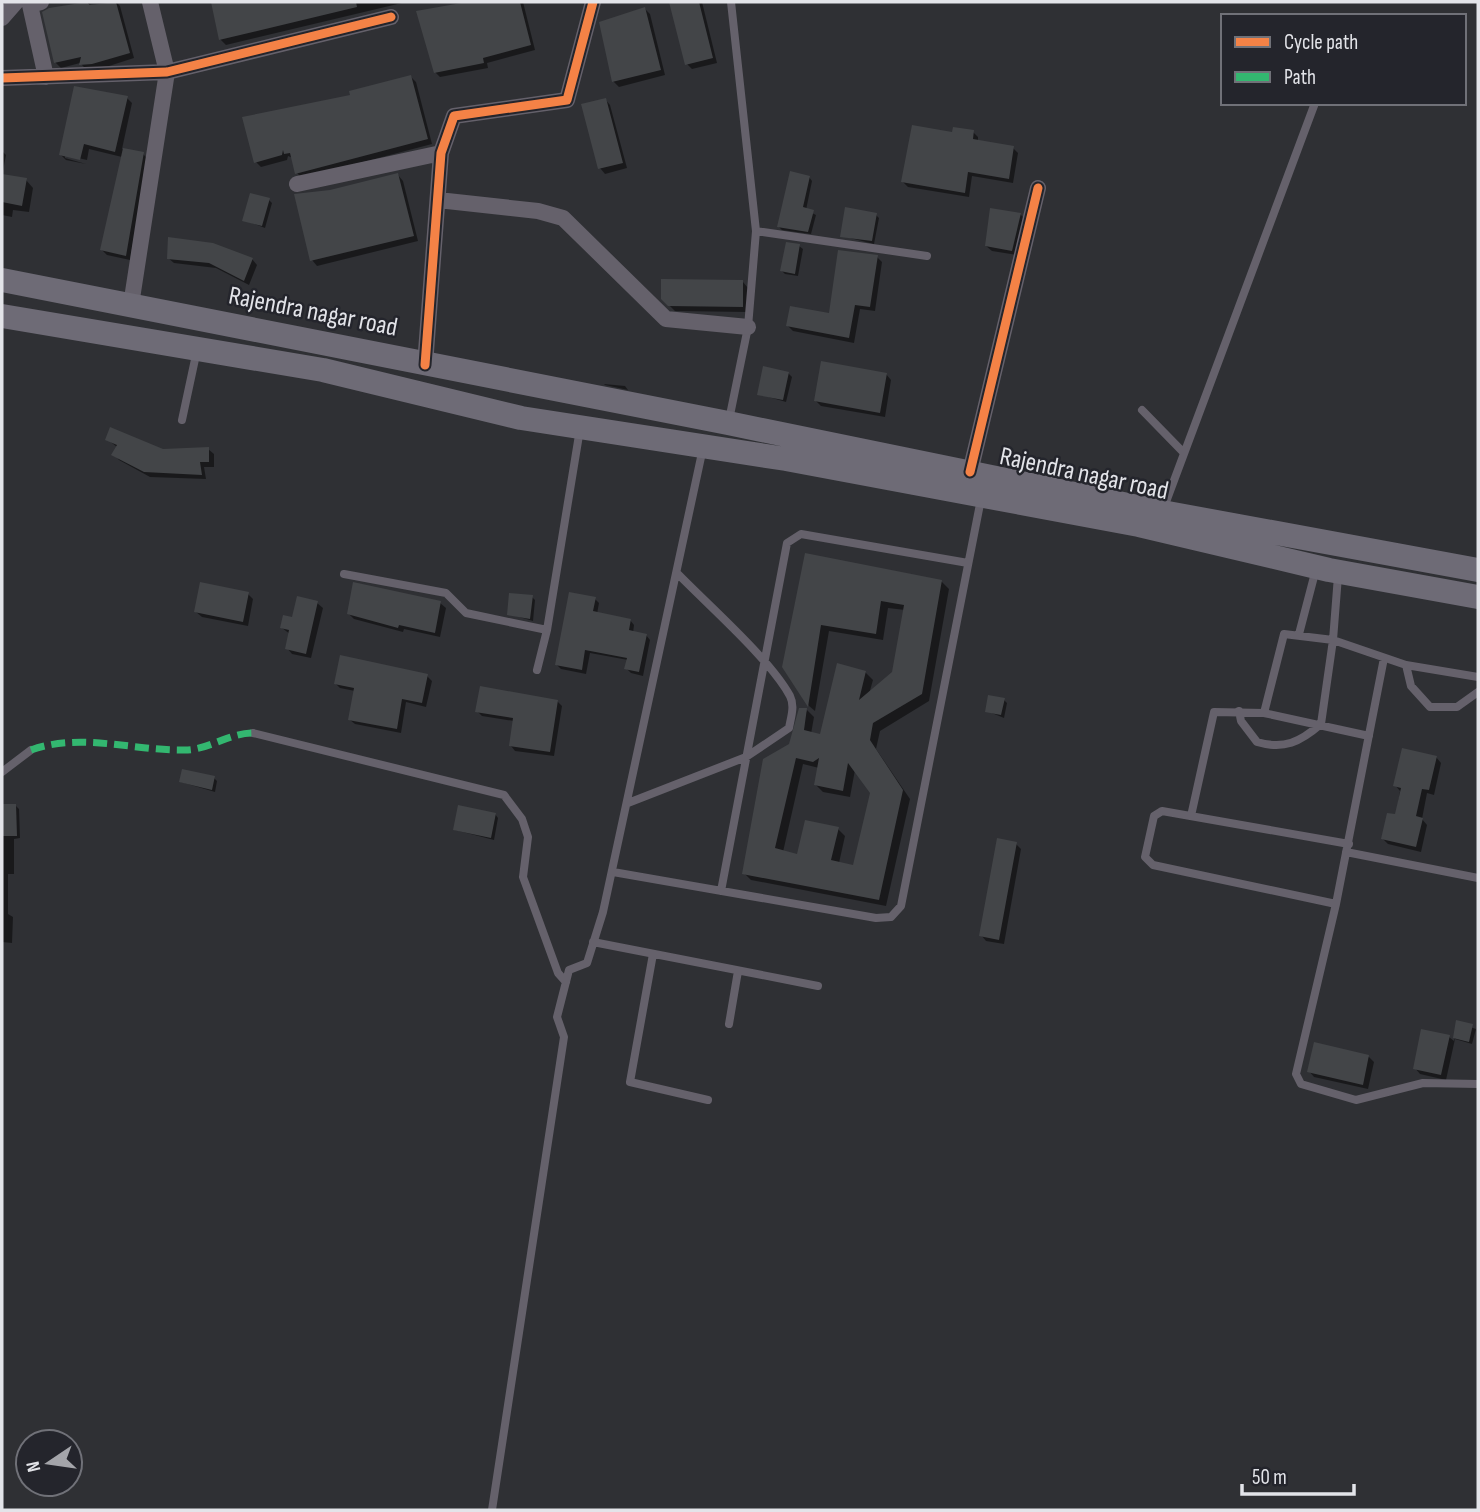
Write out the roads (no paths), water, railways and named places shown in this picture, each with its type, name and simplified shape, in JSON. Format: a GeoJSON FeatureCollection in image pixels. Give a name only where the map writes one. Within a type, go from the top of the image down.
{"type":"FeatureCollection","features":[{"type":"Feature","properties":{"kind":"main road","name":"Rajendra nagar road"},"geometry":{"type":"LineString","coordinates":[[2,280],[728,423],[788,448],[982,496],[1139,524],[1327,569],[1478,597]]}},
{"type":"Feature","properties":{"kind":"main road","name":"Rajendra nagar road"},"geometry":{"type":"LineString","coordinates":[[2,316],[323,370],[521,418],[580,429],[704,445],[788,448],[971,472],[1162,512],[1478,570]]}},
{"type":"Feature","properties":{"kind":"street"},"geometry":{"type":"LineString","coordinates":[[2,18],[16,2]]}},
{"type":"Feature","properties":{"kind":"street"},"geometry":{"type":"LineString","coordinates":[[41,2],[30,5],[46,77]]}},
{"type":"Feature","properties":{"kind":"street"},"geometry":{"type":"LineString","coordinates":[[131,305],[167,72],[150,2]]}},
{"type":"Feature","properties":{"kind":"street"},"geometry":{"type":"LineString","coordinates":[[425,365],[441,153],[454,116],[567,100],[593,2]]}},
{"type":"Feature","properties":{"kind":"street"},"geometry":{"type":"LineString","coordinates":[[2,78],[167,72],[391,17]]}},
{"type":"Feature","properties":{"kind":"street"},"geometry":{"type":"LineString","coordinates":[[297,184],[441,153]]}},
{"type":"Feature","properties":{"kind":"street"},"geometry":{"type":"LineString","coordinates":[[971,472],[1038,188]]}},
{"type":"Feature","properties":{"kind":"street"},"geometry":{"type":"LineString","coordinates":[[438,200],[538,211],[563,218],[666,319],[748,327]]}},
{"type":"Feature","properties":{"kind":"lane"},"geometry":{"type":"LineString","coordinates":[[728,423],[748,327],[756,232],[731,2]]}},
{"type":"Feature","properties":{"kind":"lane"},"geometry":{"type":"LineString","coordinates":[[1162,512],[1314,105]]}},
{"type":"Feature","properties":{"kind":"lane"},"geometry":{"type":"LineString","coordinates":[[756,232],[927,256]]}},
{"type":"Feature","properties":{"kind":"lane"},"geometry":{"type":"LineString","coordinates":[[181,420],[198,347]]}},
{"type":"Feature","properties":{"kind":"lane"},"geometry":{"type":"LineString","coordinates":[[1143,410],[1183,452]]}},
{"type":"Feature","properties":{"kind":"lane"},"geometry":{"type":"LineString","coordinates":[[537,670],[547,630],[580,429]]}},
{"type":"Feature","properties":{"kind":"lane"},"geometry":{"type":"LineString","coordinates":[[492,1510],[564,1037],[557,1017],[569,970],[587,963],[613,872],[704,445]]}},
{"type":"Feature","properties":{"kind":"lane"},"geometry":{"type":"LineString","coordinates":[[613,872],[876,918],[891,917],[901,906],[982,496]]}},
{"type":"Feature","properties":{"kind":"lane"},"geometry":{"type":"LineString","coordinates":[[721,891],[787,543],[792,537],[801,534],[968,563]]}},
{"type":"Feature","properties":{"kind":"lane"},"geometry":{"type":"LineString","coordinates":[[1299,634],[1327,569]]}},
{"type":"Feature","properties":{"kind":"lane"},"geometry":{"type":"LineString","coordinates":[[1239,711],[1241,721],[1257,742],[1274,747],[1294,743],[1321,724],[1334,640],[1327,569]]}},
{"type":"Feature","properties":{"kind":"lane"},"geometry":{"type":"LineString","coordinates":[[628,803],[746,757],[786,731],[793,709],[790,696],[764,663],[677,573]]}},
{"type":"Feature","properties":{"kind":"lane"},"geometry":{"type":"LineString","coordinates":[[344,574],[446,593],[466,613],[547,630]]}},
{"type":"Feature","properties":{"kind":"lane"},"geometry":{"type":"LineString","coordinates":[[1264,713],[1282,638],[1288,633],[1334,640],[1406,665],[1478,677]]}},
{"type":"Feature","properties":{"kind":"lane"},"geometry":{"type":"LineString","coordinates":[[1384,658],[1336,905],[1296,1074],[1301,1084],[1356,1100],[1423,1083],[1478,1084]]}},
{"type":"Feature","properties":{"kind":"lane"},"geometry":{"type":"LineString","coordinates":[[1406,665],[1410,686],[1430,707],[1457,707],[1478,692]]}},
{"type":"Feature","properties":{"kind":"lane"},"geometry":{"type":"LineString","coordinates":[[1191,816],[1211,717],[1220,711],[1264,713],[1369,736]]}},
{"type":"Feature","properties":{"kind":"lane"},"geometry":{"type":"LineString","coordinates":[[253,733],[504,795],[522,819],[528,837],[523,877],[558,973],[566,982]]}},
{"type":"Feature","properties":{"kind":"lane"},"geometry":{"type":"LineString","coordinates":[[2,772],[31,750]]}},
{"type":"Feature","properties":{"kind":"lane"},"geometry":{"type":"LineString","coordinates":[[1336,905],[1147,861],[1145,857],[1157,812],[1191,816],[1348,848],[1478,878]]}},
{"type":"Feature","properties":{"kind":"lane"},"geometry":{"type":"LineString","coordinates":[[593,943],[818,986]]}},
{"type":"Feature","properties":{"kind":"lane"},"geometry":{"type":"LineString","coordinates":[[653,954],[630,1082],[708,1100]]}},
{"type":"Feature","properties":{"kind":"lane"},"geometry":{"type":"LineString","coordinates":[[729,1024],[738,971]]}}]}
